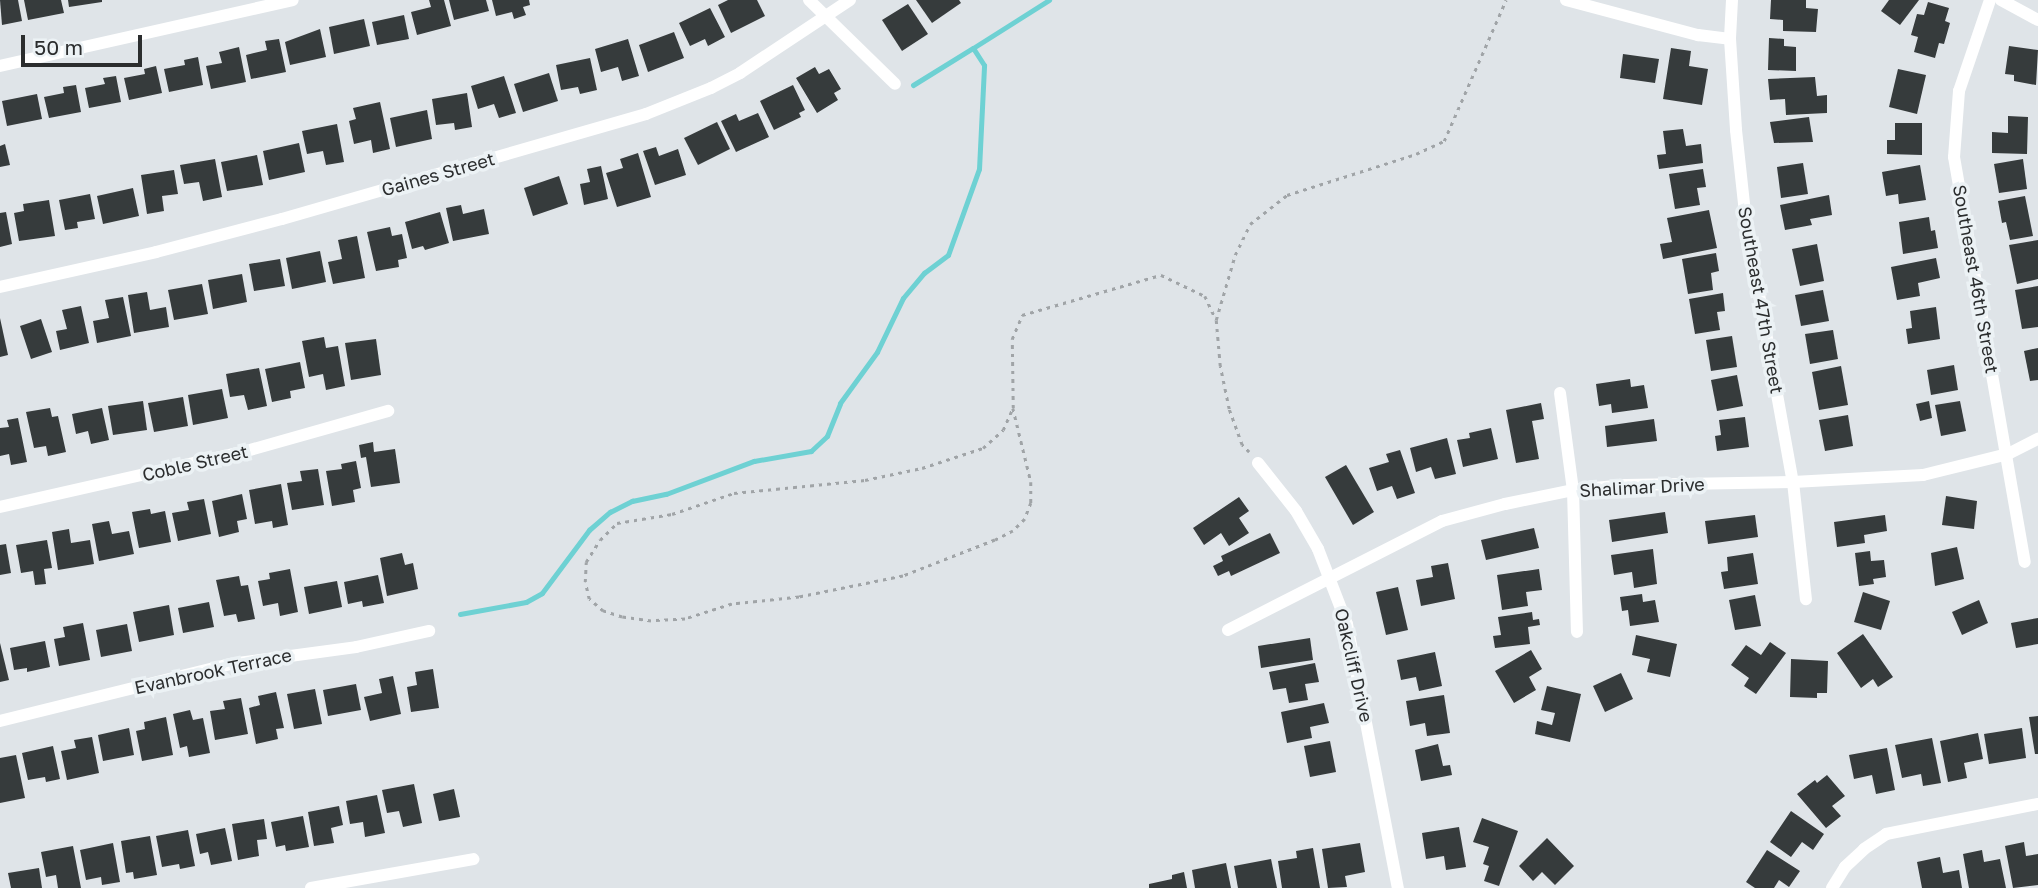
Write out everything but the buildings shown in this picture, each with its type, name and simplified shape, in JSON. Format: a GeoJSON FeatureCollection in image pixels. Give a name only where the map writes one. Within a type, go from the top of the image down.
{"type":"FeatureCollection","features":[{"type":"Feature","properties":{"kind":"street"},"geometry":{"type":"LineString","coordinates":[[0,66],[293,0]]}},
{"type":"Feature","properties":{"kind":"street"},"geometry":{"type":"LineString","coordinates":[[809,0],[895,84]]}},
{"type":"Feature","properties":{"kind":"street","name":"Gaines Street"},"geometry":{"type":"LineString","coordinates":[[0,287],[156,252],[282,219],[646,114],[740,73],[850,0]]}},
{"type":"Feature","properties":{"kind":"street"},"geometry":{"type":"LineString","coordinates":[[1566,0],[1698,35],[1730,39]]}},
{"type":"Feature","properties":{"kind":"street","name":"Southeast 47th Street"},"geometry":{"type":"LineString","coordinates":[[1732,0],[1730,39],[1746,222],[1793,482],[1806,599]]}},
{"type":"Feature","properties":{"kind":"street","name":"Southeast 46th Street"},"geometry":{"type":"LineString","coordinates":[[1990,0],[1959,91],[1954,157],[2025,562]]}},
{"type":"Feature","properties":{"kind":"street"},"geometry":{"type":"LineString","coordinates":[[2001,0],[2038,20]]}},
{"type":"Feature","properties":{"kind":"street"},"geometry":{"type":"LineString","coordinates":[[1560,393],[1573,491],[1577,632]]}},
{"type":"Feature","properties":{"kind":"street","name":"Coble Street"},"geometry":{"type":"LineString","coordinates":[[0,507],[243,452],[388,411]]}},
{"type":"Feature","properties":{"kind":"street","name":"Shalimar Drive"},"geometry":{"type":"LineString","coordinates":[[1228,630],[1441,521],[1573,491],[1626,485],[1793,482],[1923,475],[2008,454],[2038,439]]}},
{"type":"Feature","properties":{"kind":"street","name":"Oakcliff Drive"},"geometry":{"type":"LineString","coordinates":[[1258,463],[1296,510],[1331,576],[1347,624],[1398,888]]}},
{"type":"Feature","properties":{"kind":"street","name":"Evanbrook Terrace"},"geometry":{"type":"LineString","coordinates":[[0,721],[231,664],[355,647],[429,631]]}},
{"type":"Feature","properties":{"kind":"street"},"geometry":{"type":"LineString","coordinates":[[1832,888],[1845,867],[1864,849],[1886,834],[2038,804]]}},
{"type":"Feature","properties":{"kind":"street"},"geometry":{"type":"LineString","coordinates":[[311,888],[472,859]]}},
{"type":"Feature","properties":{"kind":"path"},"geometry":{"type":"LineString","coordinates":[[1216,320],[1235,255],[1250,224],[1287,195],[1416,154],[1444,141],[1506,0]]}},
{"type":"Feature","properties":{"kind":"path"},"geometry":{"type":"LineString","coordinates":[[1013,408],[1003,430],[983,448],[946,462],[865,480],[734,493],[672,514],[617,523],[600,540],[586,562],[584,582],[589,599],[603,611],[622,617],[651,621],[685,619],[732,604],[799,597],[903,576],[995,541],[1013,531],[1025,519],[1031,503],[1031,482],[1013,408],[1012,339],[1022,315],[1161,275],[1205,296],[1216,320],[1220,366],[1229,409],[1242,445],[1258,463]]}},
{"type":"Feature","properties":{"kind":"waterway"},"geometry":{"type":"LineString","coordinates":[[460,614],[526,602],[542,593],[589,530],[610,512],[632,501],[666,494],[754,461],[811,451],[827,436],[840,403],[877,352],[903,298],[924,273],[948,255],[979,169],[984,65],[973,48],[1049,0]]}},
{"type":"Feature","properties":{"kind":"waterway"},"geometry":{"type":"LineString","coordinates":[[913,85],[973,48]]}}]}
